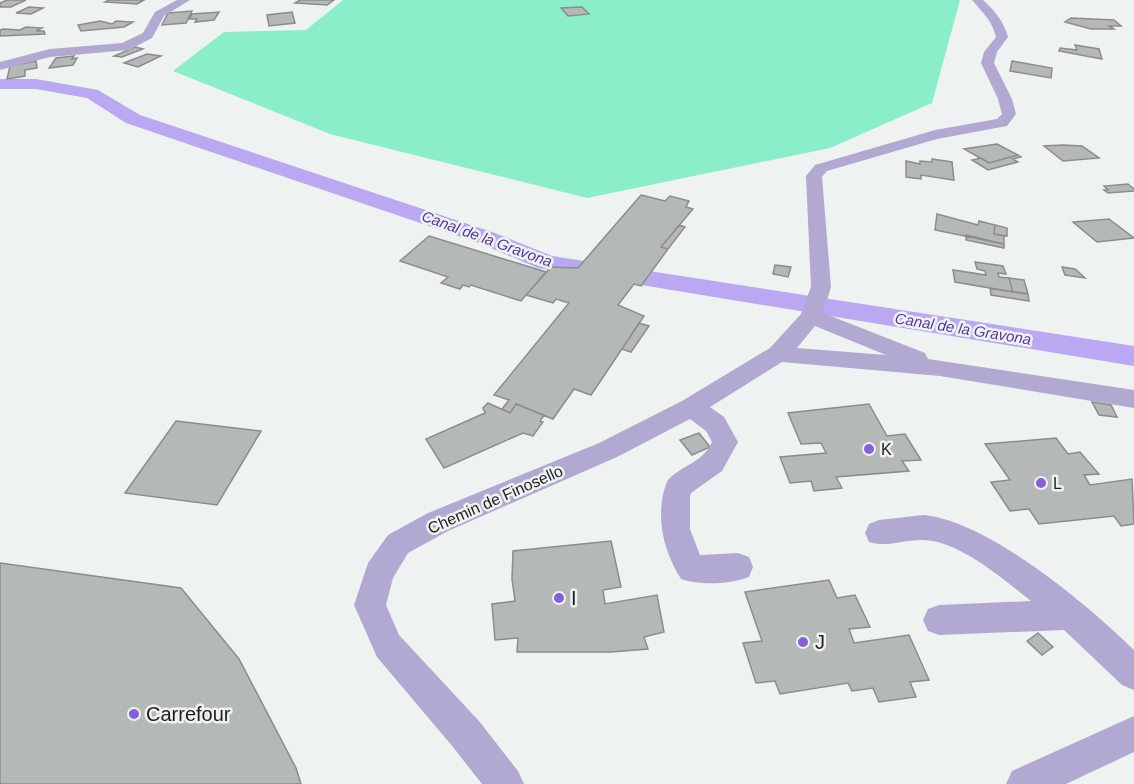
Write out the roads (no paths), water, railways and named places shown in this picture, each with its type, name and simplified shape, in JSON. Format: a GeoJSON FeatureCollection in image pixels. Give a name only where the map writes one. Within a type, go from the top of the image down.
{"type":"FeatureCollection","features":[{"type":"Feature","properties":{"kind":"street"},"geometry":{"type":"LineString","coordinates":[[0,66],[50,53],[125,47],[148,35],[159,14],[185,0]]}},
{"type":"Feature","properties":{"kind":"street","name":"Chemin de Finosello"},"geometry":{"type":"LineString","coordinates":[[505,784],[466,734],[388,646],[370,605],[379,573],[398,544],[438,522],[608,450],[691,407],[778,354],[811,316],[821,287],[814,176],[821,168],[934,135],[1002,123],[1010,114],[1009,103],[988,69],[988,57],[1002,37],[999,24],[994,15],[977,0]]}},
{"type":"Feature","properties":{"kind":"street"},"geometry":{"type":"LineString","coordinates":[[811,316],[940,368]]}},
{"type":"Feature","properties":{"kind":"street"},"geometry":{"type":"LineString","coordinates":[[778,354],[940,368],[1134,399]]}},
{"type":"Feature","properties":{"kind":"street"},"geometry":{"type":"LineString","coordinates":[[691,407],[715,424],[725,442],[720,455],[708,470],[679,486],[674,505],[677,536],[684,559],[692,569],[738,567]]}},
{"type":"Feature","properties":{"kind":"street"},"geometry":{"type":"LineString","coordinates":[[879,533],[928,527],[963,537],[996,556],[1134,673]]}},
{"type":"Feature","properties":{"kind":"street"},"geometry":{"type":"LineString","coordinates":[[939,620],[1068,615]]}},
{"type":"Feature","properties":{"kind":"street"},"geometry":{"type":"LineString","coordinates":[[1025,784],[1134,734]]}},
{"type":"Feature","properties":{"kind":"waterway","name":"Canal de la Gravona"},"geometry":{"type":"LineString","coordinates":[[0,84],[36,84],[92,94],[133,119],[487,238],[547,263],[748,293],[846,311],[1134,356]]}},
{"type":"Feature","properties":{"kind":"place","name":"K"},"geometry":{"type":"Point","coordinates":[869,449]}},
{"type":"Feature","properties":{"kind":"place","name":"L"},"geometry":{"type":"Point","coordinates":[1041,483]}},
{"type":"Feature","properties":{"kind":"place","name":"I"},"geometry":{"type":"Point","coordinates":[559,598]}},
{"type":"Feature","properties":{"kind":"place","name":"J"},"geometry":{"type":"Point","coordinates":[803,642]}},
{"type":"Feature","properties":{"kind":"place","name":"Carrefour"},"geometry":{"type":"Point","coordinates":[134,714]}}]}
